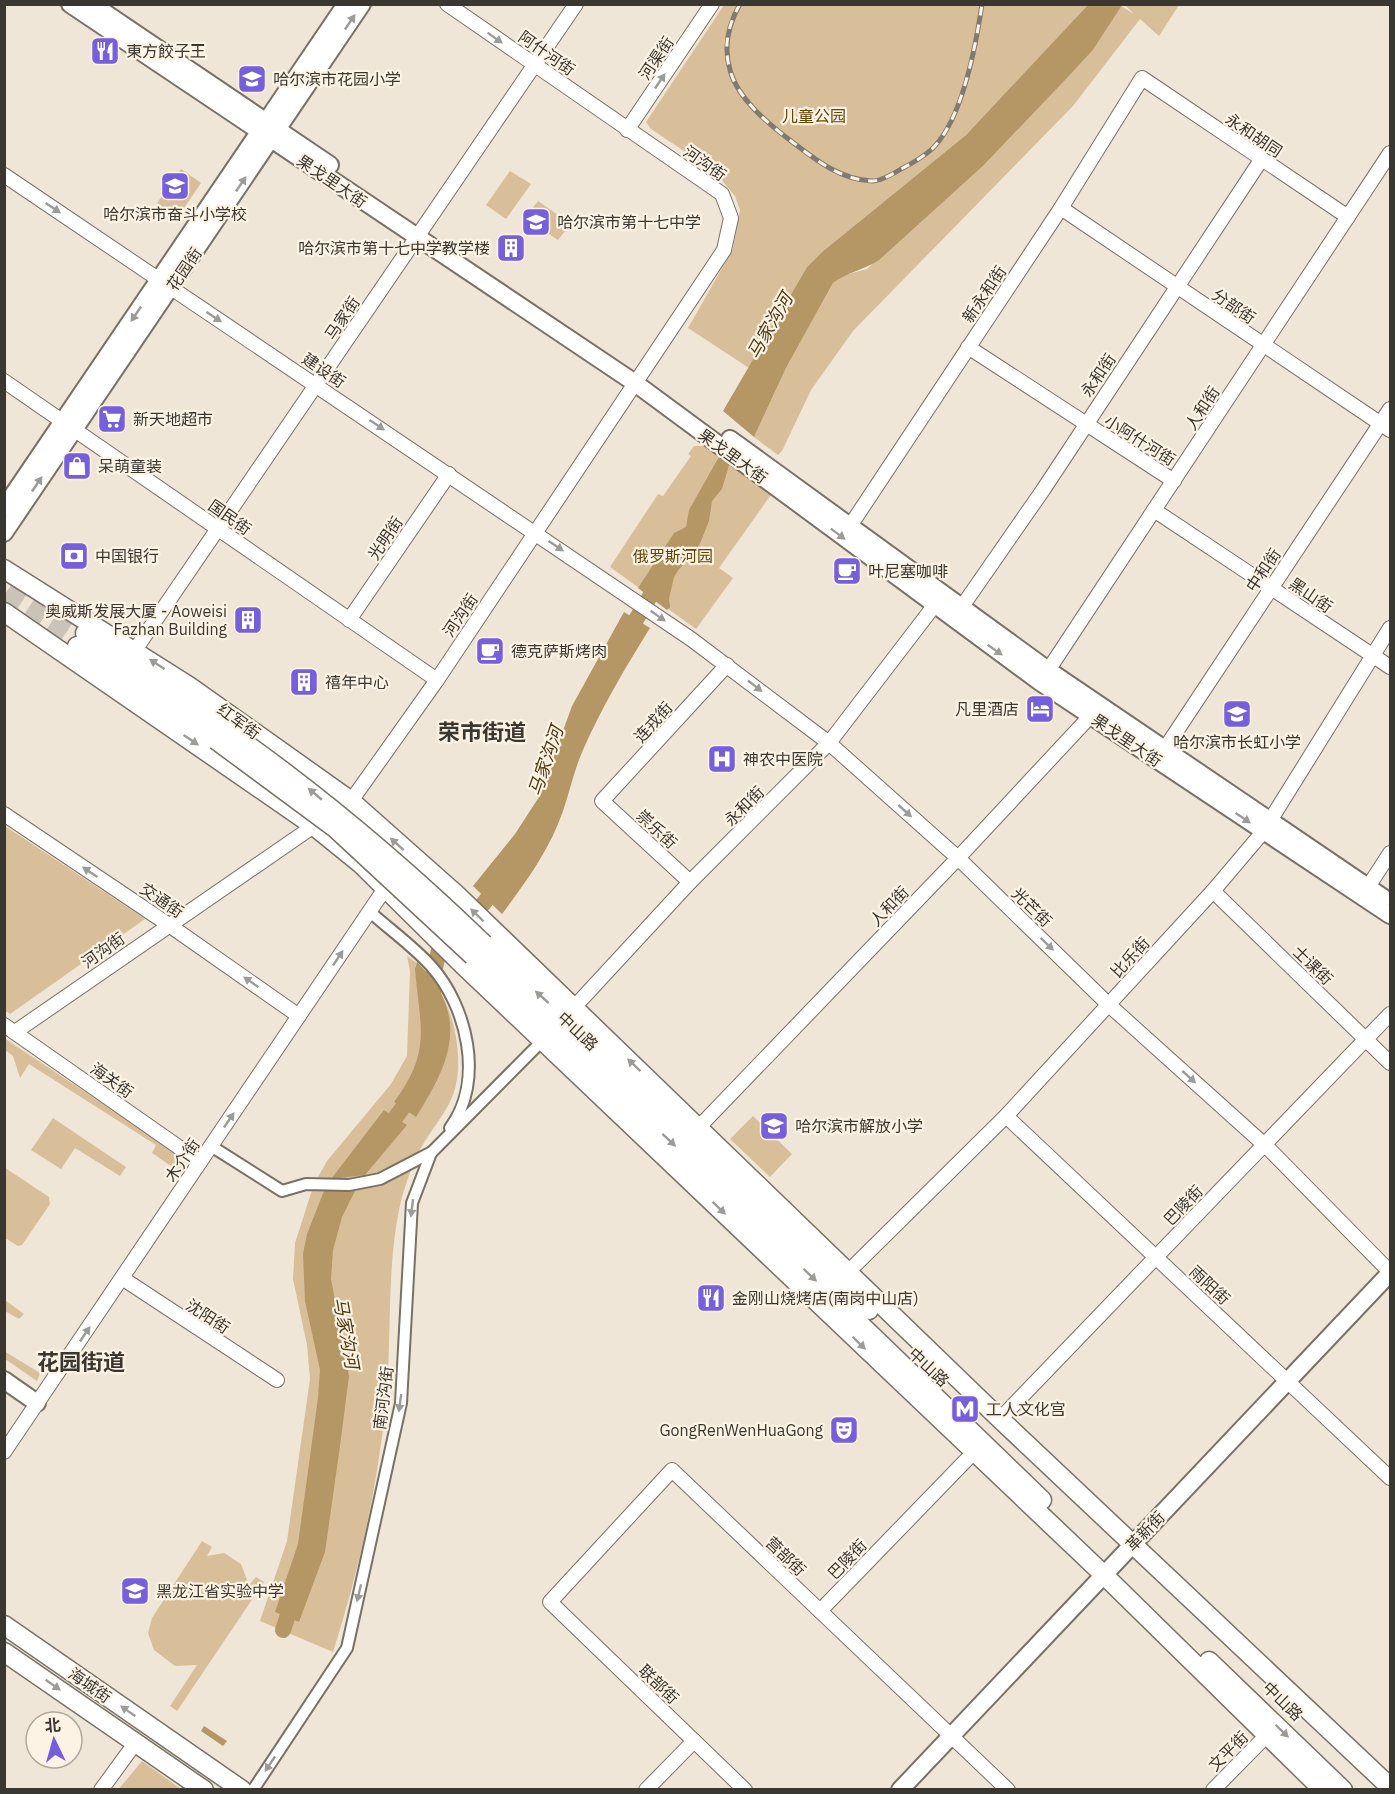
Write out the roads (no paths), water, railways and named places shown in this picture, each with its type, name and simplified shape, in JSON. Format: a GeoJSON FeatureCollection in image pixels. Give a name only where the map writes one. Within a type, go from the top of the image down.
{"type":"FeatureCollection","features":[{"type":"Feature","properties":{"kind":"main road","name":"果戈里大街"},"geometry":{"type":"LineString","coordinates":[[70,4],[268,131],[638,379],[777,481],[934,606],[1044,676],[1266,826],[1390,902]]}},
{"type":"Feature","properties":{"kind":"main road","name":"果戈里大街"},"geometry":{"type":"LineString","coordinates":[[92,4],[268,131]]}},
{"type":"Feature","properties":{"kind":"main road","name":"花园街"},"geometry":{"type":"LineString","coordinates":[[4,533],[69,426],[268,131],[346,4]]}},
{"type":"Feature","properties":{"kind":"main road","name":"花园街"},"geometry":{"type":"LineString","coordinates":[[268,131],[362,4]]}},
{"type":"Feature","properties":{"kind":"main road","name":"花园街"},"geometry":{"type":"LineString","coordinates":[[4,508],[69,426]]}},
{"type":"Feature","properties":{"kind":"main road","name":"果戈里大街"},"geometry":{"type":"LineString","coordinates":[[777,481],[850,526],[961,608],[1044,676]]}},
{"type":"Feature","properties":{"kind":"main road","name":"红军街"},"geometry":{"type":"LineString","coordinates":[[4,569],[189,686],[351,801],[415,860],[441,912]]}},
{"type":"Feature","properties":{"kind":"main road"},"geometry":{"type":"LineString","coordinates":[[4,612],[314,826],[386,887],[441,912],[558,1024],[974,1452],[1107,1570],[1323,1790]]}},
{"type":"Feature","properties":{"kind":"main road","name":"红军街"},"geometry":{"type":"LineString","coordinates":[[219,734],[200,712],[81,640],[219,734],[306,786],[480,950]]}},
{"type":"Feature","properties":{"kind":"main road"},"geometry":{"type":"LineString","coordinates":[[189,686],[200,712]]}},
{"type":"Feature","properties":{"kind":"main road","name":"果戈里大街"},"geometry":{"type":"LineString","coordinates":[[1095,711],[1164,750],[1390,915]]}},
{"type":"Feature","properties":{"kind":"main road","name":"中山路"},"geometry":{"type":"LineString","coordinates":[[480,950],[1128,1548],[1376,1790]]}},
{"type":"Feature","properties":{"kind":"main road"},"geometry":{"type":"LineString","coordinates":[[558,1024],[698,1128],[1000,1419],[1128,1548],[1390,1787]]}},
{"type":"Feature","properties":{"kind":"main road","name":"中山路"},"geometry":{"type":"LineString","coordinates":[[558,1024],[1107,1570],[1343,1790]]}},
{"type":"Feature","properties":{"kind":"main road","name":"革新街"},"geometry":{"type":"LineString","coordinates":[[900,1790],[1390,1273]]}},
{"type":"Feature","properties":{"kind":"main road"},"geometry":{"type":"LineString","coordinates":[[4,1380],[37,1403]]}},
{"type":"Feature","properties":{"kind":"main road","name":"海城街"},"geometry":{"type":"LineString","coordinates":[[4,1625],[242,1790]]}},
{"type":"Feature","properties":{"kind":"main road","name":"海城街"},"geometry":{"type":"LineString","coordinates":[[4,1652],[204,1790]]}},
{"type":"Feature","properties":{"kind":"street","name":"阿什河街"},"geometry":{"type":"LineString","coordinates":[[447,4],[627,130]]}},
{"type":"Feature","properties":{"kind":"street","name":"马家街"},"geometry":{"type":"LineString","coordinates":[[135,650],[576,4]]}},
{"type":"Feature","properties":{"kind":"street","name":"河渠街"},"geometry":{"type":"LineString","coordinates":[[627,130],[712,4]]}},
{"type":"Feature","properties":{"kind":"street","name":"永和胡同"},"geometry":{"type":"LineString","coordinates":[[1142,78],[1348,217]]}},
{"type":"Feature","properties":{"kind":"street","name":"新永和街"},"geometry":{"type":"LineString","coordinates":[[850,526],[1061,208],[1142,78]]}},
{"type":"Feature","properties":{"kind":"street","name":"河沟街"},"geometry":{"type":"LineString","coordinates":[[10,1028],[170,924],[351,801],[437,680],[724,250],[731,218],[722,194],[627,130]]}},
{"type":"Feature","properties":{"kind":"street","name":"人和街"},"geometry":{"type":"LineString","coordinates":[[1044,676],[1390,153]]}},
{"type":"Feature","properties":{"kind":"street","name":"永和街"},"geometry":{"type":"LineString","coordinates":[[961,608],[1261,160]]}},
{"type":"Feature","properties":{"kind":"street","name":"建设街"},"geometry":{"type":"LineString","coordinates":[[4,175],[626,594]]}},
{"type":"Feature","properties":{"kind":"street","name":"分部街"},"geometry":{"type":"LineString","coordinates":[[1061,208],[1386,426]]}},
{"type":"Feature","properties":{"kind":"street","name":"小阿什河街"},"geometry":{"type":"LineString","coordinates":[[968,347],[1174,481]]}},
{"type":"Feature","properties":{"kind":"street","name":"国民街"},"geometry":{"type":"LineString","coordinates":[[4,381],[437,680]]}},
{"type":"Feature","properties":{"kind":"street","name":"中和街"},"geometry":{"type":"LineString","coordinates":[[1164,750],[1272,588],[1386,426],[1390,409]]}},
{"type":"Feature","properties":{"kind":"street","name":"光明街"},"geometry":{"type":"LineString","coordinates":[[349,620],[449,474]]}},
{"type":"Feature","properties":{"kind":"street","name":"黑山街"},"geometry":{"type":"LineString","coordinates":[[1154,510],[1390,667]]}},
{"type":"Feature","properties":{"kind":"street","name":"光芒街"},"geometry":{"type":"LineString","coordinates":[[626,594],[727,664],[829,743],[958,858],[1109,1005],[1264,1145],[1390,1273]]}},
{"type":"Feature","properties":{"kind":"street","name":"永和街"},"geometry":{"type":"LineString","coordinates":[[558,1024],[690,882],[829,743],[934,606]]}},
{"type":"Feature","properties":{"kind":"street","name":"比乐街"},"geometry":{"type":"LineString","coordinates":[[848,1272],[1006,1116],[1214,891],[1266,826],[1390,628]]}},
{"type":"Feature","properties":{"kind":"street","name":"连戎街"},"geometry":{"type":"LineString","coordinates":[[602,801],[727,664]]}},
{"type":"Feature","properties":{"kind":"street","name":"人和街"},"geometry":{"type":"LineString","coordinates":[[698,1128],[958,858],[1095,711]]}},
{"type":"Feature","properties":{"kind":"street","name":"崇乐街"},"geometry":{"type":"LineString","coordinates":[[602,801],[690,882]]}},
{"type":"Feature","properties":{"kind":"street","name":"交通街"},"geometry":{"type":"LineString","coordinates":[[4,814],[170,924],[299,1016]]}},
{"type":"Feature","properties":{"kind":"street"},"geometry":{"type":"LineString","coordinates":[[1368,887],[1390,853]]}},
{"type":"Feature","properties":{"kind":"street","name":"木介街"},"geometry":{"type":"LineString","coordinates":[[4,1452],[386,887]]}},
{"type":"Feature","properties":{"kind":"street","name":"士课街"},"geometry":{"type":"LineString","coordinates":[[1214,891],[1390,1063]]}},
{"type":"Feature","properties":{"kind":"street"},"geometry":{"type":"LineString","coordinates":[[211,1146],[282,1191],[314,1184],[349,1185],[396,1172],[431,1153],[455,1121],[466,1091],[469,1066],[465,1032],[455,1003],[432,967],[369,911]]}},
{"type":"Feature","properties":{"kind":"street","name":"巴陵街"},"geometry":{"type":"LineString","coordinates":[[1000,1419],[1390,1014]]}},
{"type":"Feature","properties":{"kind":"street","name":"南河沟街"},"geometry":{"type":"LineString","coordinates":[[253,1790],[346,1648],[401,1403],[412,1203],[431,1153],[558,1024]]}},
{"type":"Feature","properties":{"kind":"street","name":"海关街"},"geometry":{"type":"LineString","coordinates":[[10,1028],[200,1162]]}},
{"type":"Feature","properties":{"kind":"street","name":"雨阳街"},"geometry":{"type":"LineString","coordinates":[[1006,1116],[1390,1478]]}},
{"type":"Feature","properties":{"kind":"street","name":"沈阳街"},"geometry":{"type":"LineString","coordinates":[[122,1278],[277,1380]]}},
{"type":"Feature","properties":{"kind":"street","name":"巴陵街"},"geometry":{"type":"LineString","coordinates":[[820,1611],[974,1452]]}},
{"type":"Feature","properties":{"kind":"street","name":"营部街"},"geometry":{"type":"LineString","coordinates":[[550,1602],[672,1470],[1008,1790]]}},
{"type":"Feature","properties":{"kind":"street","name":"联部街"},"geometry":{"type":"LineString","coordinates":[[550,1602],[745,1790]]}},
{"type":"Feature","properties":{"kind":"street","name":"文平街"},"geometry":{"type":"LineString","coordinates":[[1213,1790],[1267,1735]]}},
{"type":"Feature","properties":{"kind":"street"},"geometry":{"type":"LineString","coordinates":[[646,1790],[694,1741]]}},
{"type":"Feature","properties":{"kind":"street"},"geometry":{"type":"LineString","coordinates":[[101,1790],[136,1742]]}},
{"type":"Feature","properties":{"kind":"waterway","name":"马家沟河"},"geometry":{"type":"LineString","coordinates":[[625,638],[661,578]]}},
{"type":"Feature","properties":{"kind":"waterway","name":"马家沟河"},"geometry":{"type":"LineString","coordinates":[[434,1001],[432,981],[439,950],[484,903],[499,883]]}},
{"type":"Feature","properties":{"kind":"waterway","name":"马家沟河"},"geometry":{"type":"LineString","coordinates":[[383,1134],[416,1090]]}},
{"type":"Feature","properties":{"kind":"waterway","name":"马家沟河"},"geometry":{"type":"LineString","coordinates":[[283,1630],[294,1597]]}},
{"type":"Feature","properties":{"kind":"tunnel"},"geometry":{"type":"LineString","coordinates":[[12,584],[85,633]]}},
{"type":"Feature","properties":{"kind":"tunnel"},"geometry":{"type":"LineString","coordinates":[[4,596],[77,646]]}},
{"type":"Feature","properties":{"kind":"railway"},"geometry":{"type":"LineString","coordinates":[[740,4],[732,20],[727,44],[730,70],[740,92],[756,112],[812,157],[840,173],[872,181],[887,177],[917,160],[932,149],[943,136],[952,120],[966,81],[982,4]]}},
{"type":"Feature","properties":{"kind":"place","name":"東方餃子王"},"geometry":{"type":"Point","coordinates":[105,51]}},
{"type":"Feature","properties":{"kind":"place","name":"哈尔滨市花园小学"},"geometry":{"type":"Point","coordinates":[252,79]}},
{"type":"Feature","properties":{"kind":"place","name":"哈尔滨市奋斗小学校"},"geometry":{"type":"Point","coordinates":[175,186]}},
{"type":"Feature","properties":{"kind":"place","name":"哈尔滨市第十七中学"},"geometry":{"type":"Point","coordinates":[536,222]}},
{"type":"Feature","properties":{"kind":"place","name":"哈尔滨市第十七中学教学楼"},"geometry":{"type":"Point","coordinates":[511,248]}},
{"type":"Feature","properties":{"kind":"place","name":"新天地超市"},"geometry":{"type":"Point","coordinates":[112,419]}},
{"type":"Feature","properties":{"kind":"place","name":"呆萌童装"},"geometry":{"type":"Point","coordinates":[77,466]}},
{"type":"Feature","properties":{"kind":"place","name":"中国银行"},"geometry":{"type":"Point","coordinates":[74,556]}},
{"type":"Feature","properties":{"kind":"place","name":"叶尼塞咖啡"},"geometry":{"type":"Point","coordinates":[847,571]}},
{"type":"Feature","properties":{"kind":"place","name":"奥威斯发展大厦 - Aoweisi Fazhan Building"},"geometry":{"type":"Point","coordinates":[248,620]}},
{"type":"Feature","properties":{"kind":"place","name":"德克萨斯烤肉"},"geometry":{"type":"Point","coordinates":[490,651]}},
{"type":"Feature","properties":{"kind":"place","name":"禧年中心"},"geometry":{"type":"Point","coordinates":[304,682]}},
{"type":"Feature","properties":{"kind":"place","name":"凡里酒店"},"geometry":{"type":"Point","coordinates":[1040,709]}},
{"type":"Feature","properties":{"kind":"place","name":"哈尔滨市长虹小学"},"geometry":{"type":"Point","coordinates":[1237,714]}},
{"type":"Feature","properties":{"kind":"place","name":"神农中医院"},"geometry":{"type":"Point","coordinates":[722,759]}},
{"type":"Feature","properties":{"kind":"place","name":"哈尔滨市解放小学"},"geometry":{"type":"Point","coordinates":[774,1126]}},
{"type":"Feature","properties":{"kind":"place","name":"金刚山烧烤店(南岗中山店)"},"geometry":{"type":"Point","coordinates":[711,1298]}},
{"type":"Feature","properties":{"kind":"place","name":"工人文化宫"},"geometry":{"type":"Point","coordinates":[965,1409]}},
{"type":"Feature","properties":{"kind":"place","name":"GongRenWenHuaGong"},"geometry":{"type":"Point","coordinates":[844,1430]}},
{"type":"Feature","properties":{"kind":"place","name":"黑龙江省实验中学"},"geometry":{"type":"Point","coordinates":[135,1591]}},
{"type":"Feature","properties":{"kind":"district","name":"荣市街道"},"geometry":{"type":"Point","coordinates":[482,732]}},
{"type":"Feature","properties":{"kind":"district","name":"花园街道"},"geometry":{"type":"Point","coordinates":[81,1362]}},
{"type":"Feature","properties":{"kind":"park label","name":"儿童公园"},"geometry":{"type":"Point","coordinates":[814,116]}},
{"type":"Feature","properties":{"kind":"park label","name":"俄罗斯河园"},"geometry":{"type":"Point","coordinates":[673,556]}}]}
